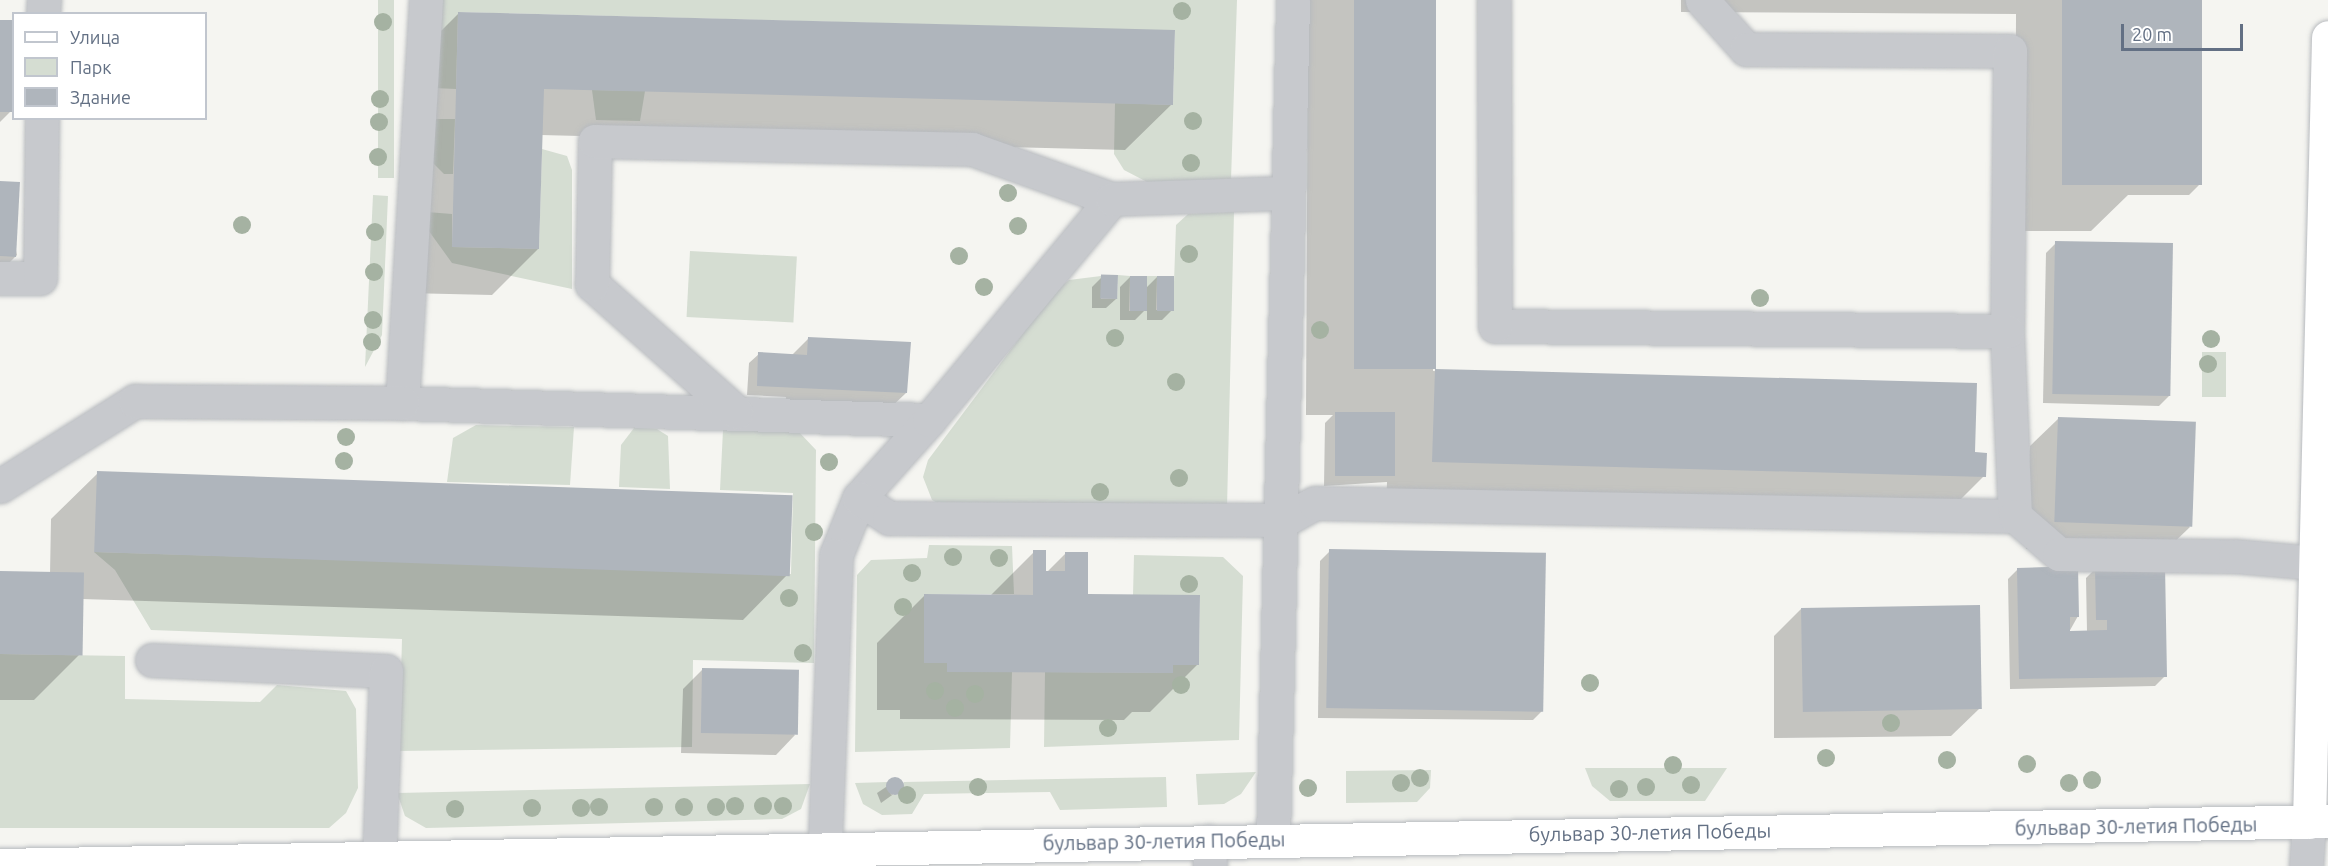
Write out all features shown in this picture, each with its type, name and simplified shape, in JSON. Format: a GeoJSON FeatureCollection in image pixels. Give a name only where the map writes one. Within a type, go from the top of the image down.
{"type":"FeatureCollection","features":[{"type":"Feature","properties":{"kind":"main road"},"geometry":{"type":"LineString","coordinates":[[2319,821],[2315,563],[2323,500],[2328,37]]}},
{"type":"Feature","properties":{"kind":"main road","name":"бульвар 30-летия Победы"},"geometry":{"type":"LineString","coordinates":[[0,866],[176,866],[595,859],[825,848],[1210,853],[1273,839],[2319,821]]}},
{"type":"Feature","properties":{"kind":"street"},"geometry":{"type":"LineString","coordinates":[[402,403],[426,0]]}},
{"type":"Feature","properties":{"kind":"street"},"geometry":{"type":"LineString","coordinates":[[1273,839],[1284,520],[1293,0]]}},
{"type":"Feature","properties":{"kind":"street"},"geometry":{"type":"LineString","coordinates":[[1494,0],[1495,326],[2007,331]]}},
{"type":"Feature","properties":{"kind":"street"},"geometry":{"type":"LineString","coordinates":[[1702,0],[1746,49],[2010,51],[2007,331],[2015,516]]}},
{"type":"Feature","properties":{"kind":"street"},"geometry":{"type":"LineString","coordinates":[[0,278],[40,278],[42,120]]}},
{"type":"Feature","properties":{"kind":"street"},"geometry":{"type":"LineString","coordinates":[[736,412],[592,284],[595,141],[972,149],[1112,199],[1288,193]]}},
{"type":"Feature","properties":{"kind":"street"},"geometry":{"type":"LineString","coordinates":[[825,848],[836,555],[859,498],[929,420],[1112,199]]}},
{"type":"Feature","properties":{"kind":"street"},"geometry":{"type":"LineString","coordinates":[[0,486],[135,401],[402,403],[929,420]]}},
{"type":"Feature","properties":{"kind":"street"},"geometry":{"type":"LineString","coordinates":[[859,498],[889,519],[1284,520],[1315,503],[2015,516],[2059,554],[2235,556],[2315,563]]}},
{"type":"Feature","properties":{"kind":"street"},"geometry":{"type":"LineString","coordinates":[[152,660],[386,671],[379,861]]}},
{"type":"Feature","properties":{"kind":"street"},"geometry":{"type":"LineString","coordinates":[[2306,866],[2319,821]]}},
{"type":"Feature","properties":{"kind":"green space"},"geometry":{"type":"Polygon","coordinates":[[[378,0],[394,0],[394,178],[378,178],[378,0]]]}},
{"type":"Feature","properties":{"kind":"green space"},"geometry":{"type":"Polygon","coordinates":[[[437,0],[1237,0],[1231,180],[1149,183],[1124,170],[1114,154],[1115,103],[1173,105],[1175,31],[458,12],[456,89],[434,88],[437,0]]]}},
{"type":"Feature","properties":{"kind":"green space"},"geometry":{"type":"Polygon","coordinates":[[[592,90],[645,91],[640,121],[596,120],[592,90]]]}},
{"type":"Feature","properties":{"kind":"green space"},"geometry":{"type":"Polygon","coordinates":[[[433,119],[455,119],[453,174],[444,174],[432,162],[433,119]]]}},
{"type":"Feature","properties":{"kind":"green space"},"geometry":{"type":"Polygon","coordinates":[[[542,149],[567,156],[572,170],[572,289],[452,263],[426,227],[427,212],[452,214],[452,247],[539,249],[542,149]]]}},
{"type":"Feature","properties":{"kind":"green space"},"geometry":{"type":"Polygon","coordinates":[[[373,195],[388,196],[382,335],[365,367],[373,195]]]}},
{"type":"Feature","properties":{"kind":"green space"},"geometry":{"type":"Polygon","coordinates":[[[1234,212],[1227,508],[941,505],[932,500],[923,477],[928,460],[1054,292],[1069,280],[1101,276],[1101,299],[1117,299],[1118,275],[1130,276],[1129,311],[1146,311],[1147,276],[1157,276],[1156,310],[1173,311],[1176,225],[1188,214],[1234,212]]]}},
{"type":"Feature","properties":{"kind":"green space"},"geometry":{"type":"Polygon","coordinates":[[[690,251],[797,257],[793,323],[687,317],[690,251]]]}},
{"type":"Feature","properties":{"kind":"green space"},"geometry":{"type":"Polygon","coordinates":[[[2202,352],[2226,352],[2226,397],[2202,397],[2202,352]]]}},
{"type":"Feature","properties":{"kind":"green space"},"geometry":{"type":"Polygon","coordinates":[[[476,425],[574,427],[570,485],[447,482],[453,438],[476,425]]]}},
{"type":"Feature","properties":{"kind":"green space"},"geometry":{"type":"Polygon","coordinates":[[[634,428],[657,429],[668,436],[670,489],[619,487],[621,445],[634,428]]]}},
{"type":"Feature","properties":{"kind":"green space"},"geometry":{"type":"Polygon","coordinates":[[[723,430],[799,432],[816,450],[814,663],[693,660],[692,747],[399,751],[402,639],[151,630],[115,570],[94,552],[791,574],[793,493],[720,490],[723,430]]]}},
{"type":"Feature","properties":{"kind":"green space"},"geometry":{"type":"Polygon","coordinates":[[[929,545],[1012,546],[1014,594],[924,594],[924,662],[947,663],[947,671],[1012,672],[1010,748],[855,752],[857,575],[871,560],[927,558],[929,545]]]}},
{"type":"Feature","properties":{"kind":"green space"},"geometry":{"type":"Polygon","coordinates":[[[1134,555],[1223,557],[1243,576],[1239,740],[1044,747],[1045,672],[1173,673],[1173,665],[1199,665],[1200,595],[1133,595],[1134,555]]]}},
{"type":"Feature","properties":{"kind":"green space"},"geometry":{"type":"Polygon","coordinates":[[[0,654],[125,656],[125,699],[260,702],[277,685],[346,691],[356,709],[358,788],[346,813],[329,828],[0,828],[0,654]]]}},
{"type":"Feature","properties":{"kind":"green space"},"geometry":{"type":"Polygon","coordinates":[[[1585,768],[1727,768],[1705,801],[1610,801],[1592,786],[1585,768]]]}},
{"type":"Feature","properties":{"kind":"green space"},"geometry":{"type":"Polygon","coordinates":[[[1431,770],[1430,788],[1417,802],[1346,803],[1346,771],[1431,770]]]}},
{"type":"Feature","properties":{"kind":"green space"},"geometry":{"type":"Polygon","coordinates":[[[1256,772],[1241,794],[1224,804],[1198,805],[1196,774],[1256,772]]]}},
{"type":"Feature","properties":{"kind":"green space"},"geometry":{"type":"Polygon","coordinates":[[[1166,777],[1167,807],[1060,810],[1050,792],[924,794],[912,814],[882,815],[863,804],[855,783],[887,782],[891,795],[899,794],[904,782],[1166,777]]]}},
{"type":"Feature","properties":{"kind":"green space"},"geometry":{"type":"Polygon","coordinates":[[[810,784],[801,809],[782,819],[426,828],[405,816],[397,793],[810,784]]]}},
{"type":"Feature","properties":{"kind":"building"},"geometry":{"type":"Polygon","coordinates":[[[1354,0],[1436,0],[1436,369],[1354,369],[1354,0]]]}},
{"type":"Feature","properties":{"kind":"building"},"geometry":{"type":"Polygon","coordinates":[[[2062,0],[2202,0],[2202,185],[2062,185],[2062,0]]]}},
{"type":"Feature","properties":{"kind":"building"},"geometry":{"type":"Polygon","coordinates":[[[458,12],[1175,30],[1173,105],[544,89],[539,249],[452,247],[458,12]]]}},
{"type":"Feature","properties":{"kind":"building"},"geometry":{"type":"Polygon","coordinates":[[[0,20],[12,20],[12,112],[0,112],[0,20]]]}},
{"type":"Feature","properties":{"kind":"building"},"geometry":{"type":"Polygon","coordinates":[[[0,181],[20,182],[16,257],[0,256],[0,181]]]}},
{"type":"Feature","properties":{"kind":"building"},"geometry":{"type":"Polygon","coordinates":[[[2055,241],[2173,243],[2170,396],[2052,394],[2055,241]]]}},
{"type":"Feature","properties":{"kind":"building"},"geometry":{"type":"Polygon","coordinates":[[[1101,274],[1118,275],[1117,299],[1100,298],[1101,274]]]}},
{"type":"Feature","properties":{"kind":"building"},"geometry":{"type":"Polygon","coordinates":[[[1130,276],[1147,276],[1147,311],[1130,311],[1130,276]]]}},
{"type":"Feature","properties":{"kind":"building"},"geometry":{"type":"Polygon","coordinates":[[[1157,276],[1174,276],[1174,311],[1157,311],[1157,276]]]}},
{"type":"Feature","properties":{"kind":"building"},"geometry":{"type":"Polygon","coordinates":[[[808,337],[911,342],[907,393],[757,386],[758,352],[807,355],[808,337]]]}},
{"type":"Feature","properties":{"kind":"building"},"geometry":{"type":"Polygon","coordinates":[[[1435,369],[1977,383],[1975,452],[1987,453],[1986,477],[1432,462],[1435,369]]]}},
{"type":"Feature","properties":{"kind":"building"},"geometry":{"type":"Polygon","coordinates":[[[1335,412],[1395,412],[1395,476],[1335,476],[1335,412]]]}},
{"type":"Feature","properties":{"kind":"building"},"geometry":{"type":"Polygon","coordinates":[[[2058,417],[2196,422],[2192,527],[2054,522],[2058,417]]]}},
{"type":"Feature","properties":{"kind":"building"},"geometry":{"type":"Polygon","coordinates":[[[97,471],[793,495],[790,576],[94,552],[97,471]]]}},
{"type":"Feature","properties":{"kind":"building"},"geometry":{"type":"Polygon","coordinates":[[[1329,549],[1546,553],[1543,712],[1326,708],[1329,549]]]}},
{"type":"Feature","properties":{"kind":"building"},"geometry":{"type":"Polygon","coordinates":[[[1033,550],[1046,550],[1046,571],[1065,571],[1065,552],[1088,552],[1088,594],[1200,595],[1199,665],[1173,665],[1173,673],[947,672],[947,663],[924,663],[924,594],[1033,595],[1033,550]]]}},
{"type":"Feature","properties":{"kind":"building"},"geometry":{"type":"Polygon","coordinates":[[[2165,565],[2167,677],[2019,679],[2017,568],[2078,566],[2079,617],[2070,617],[2070,631],[2107,630],[2107,620],[2096,620],[2095,567],[2165,565]]]}},
{"type":"Feature","properties":{"kind":"building"},"geometry":{"type":"Polygon","coordinates":[[[0,571],[84,572],[83,655],[0,654],[0,571]]]}},
{"type":"Feature","properties":{"kind":"building"},"geometry":{"type":"Polygon","coordinates":[[[1980,605],[1982,709],[1803,712],[1801,608],[1980,605]]]}},
{"type":"Feature","properties":{"kind":"building"},"geometry":{"type":"Polygon","coordinates":[[[702,668],[799,670],[798,735],[701,733],[702,668]]]}},
{"type":"Feature","properties":{"kind":"building"},"geometry":{"type":"Polygon","coordinates":[[[895,777],[901,780],[904,786],[901,792],[895,795],[889,792],[886,786],[889,780],[895,777]]]}}]}
